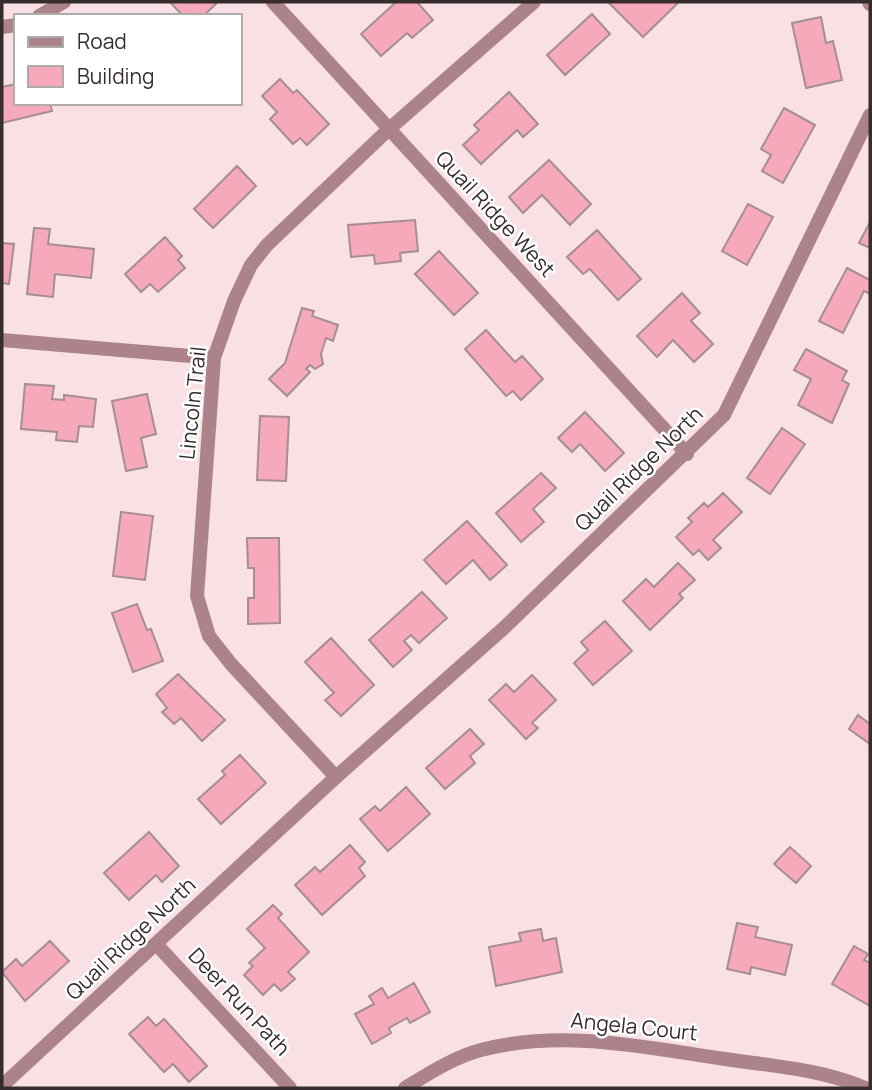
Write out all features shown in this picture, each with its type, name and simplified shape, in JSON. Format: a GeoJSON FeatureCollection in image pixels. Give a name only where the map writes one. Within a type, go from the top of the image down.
{"type":"FeatureCollection","features":[{"type":"Feature","properties":{"kind":"street"},"geometry":{"type":"LineString","coordinates":[[43,14],[64,2]]}},
{"type":"Feature","properties":{"kind":"street","name":"Quail Ridge West"},"geometry":{"type":"LineString","coordinates":[[273,2],[687,454]]}},
{"type":"Feature","properties":{"kind":"street","name":"Lincoln Trail"},"geometry":{"type":"LineString","coordinates":[[336,777],[231,664],[209,636],[200,613],[197,596],[214,358],[234,301],[251,265],[267,246],[388,130],[534,2]]}},
{"type":"Feature","properties":{"kind":"street","name":"Quail Ridge North"},"geometry":{"type":"LineString","coordinates":[[2,1086],[336,777],[505,627],[687,454],[724,415],[870,115]]}},
{"type":"Feature","properties":{"kind":"street"},"geometry":{"type":"LineString","coordinates":[[2,340],[214,358]]}},
{"type":"Feature","properties":{"kind":"street","name":"Deer Run Path"},"geometry":{"type":"LineString","coordinates":[[157,945],[290,1088]]}},
{"type":"Feature","properties":{"kind":"street","name":"Angela Court"},"geometry":{"type":"LineString","coordinates":[[405,1088],[461,1057],[480,1050],[525,1042],[587,1039],[815,1072],[865,1088]]}},
{"type":"Feature","properties":{"kind":"building"},"geometry":{"type":"Polygon","coordinates":[[[170,2],[216,4],[205,14],[181,14],[170,2]]]}},
{"type":"Feature","properties":{"kind":"building"},"geometry":{"type":"Polygon","coordinates":[[[396,2],[417,2],[433,20],[412,38],[407,33],[381,56],[361,34],[396,2]]]}},
{"type":"Feature","properties":{"kind":"building"},"geometry":{"type":"Polygon","coordinates":[[[608,2],[679,2],[643,37],[608,2]]]}},
{"type":"Feature","properties":{"kind":"building"},"geometry":{"type":"Polygon","coordinates":[[[592,14],[610,34],[565,75],[547,55],[592,14]]]}},
{"type":"Feature","properties":{"kind":"building"},"geometry":{"type":"Polygon","coordinates":[[[821,17],[826,43],[833,41],[842,80],[806,88],[792,23],[821,17]]]}},
{"type":"Feature","properties":{"kind":"building"},"geometry":{"type":"Polygon","coordinates":[[[280,79],[293,93],[297,90],[329,124],[307,145],[300,138],[293,144],[270,119],[277,112],[262,96],[280,79]]]}},
{"type":"Feature","properties":{"kind":"building"},"geometry":{"type":"Polygon","coordinates":[[[14,84],[14,105],[50,105],[52,111],[2,123],[2,87],[14,84]]]}},
{"type":"Feature","properties":{"kind":"building"},"geometry":{"type":"Polygon","coordinates":[[[509,92],[538,124],[523,137],[517,130],[481,164],[463,145],[479,130],[474,125],[509,92]]]}},
{"type":"Feature","properties":{"kind":"building"},"geometry":{"type":"Polygon","coordinates":[[[784,108],[815,125],[783,183],[762,171],[771,155],[761,149],[784,108]]]}},
{"type":"Feature","properties":{"kind":"building"},"geometry":{"type":"Polygon","coordinates":[[[549,160],[591,204],[570,225],[542,195],[523,213],[509,197],[549,160]]]}},
{"type":"Feature","properties":{"kind":"building"},"geometry":{"type":"Polygon","coordinates":[[[237,166],[256,186],[213,228],[194,209],[237,166]]]}},
{"type":"Feature","properties":{"kind":"building"},"geometry":{"type":"Polygon","coordinates":[[[748,204],[773,217],[747,265],[722,251],[748,204]]]}},
{"type":"Feature","properties":{"kind":"building"},"geometry":{"type":"Polygon","coordinates":[[[415,220],[418,251],[400,253],[401,261],[375,264],[374,255],[351,257],[348,225],[415,220]]]}},
{"type":"Feature","properties":{"kind":"building"},"geometry":{"type":"Polygon","coordinates":[[[870,222],[870,248],[859,243],[870,222]]]}},
{"type":"Feature","properties":{"kind":"building"},"geometry":{"type":"Polygon","coordinates":[[[34,228],[50,229],[48,244],[94,249],[91,278],[55,274],[53,297],[27,294],[34,228]]]}},
{"type":"Feature","properties":{"kind":"building"},"geometry":{"type":"Polygon","coordinates":[[[597,230],[641,279],[618,300],[590,269],[583,274],[567,257],[597,230]]]}},
{"type":"Feature","properties":{"kind":"building"},"geometry":{"type":"Polygon","coordinates":[[[165,237],[182,256],[178,260],[185,268],[158,292],[150,284],[141,292],[125,274],[165,237]]]}},
{"type":"Feature","properties":{"kind":"building"},"geometry":{"type":"Polygon","coordinates":[[[2,243],[14,244],[9,284],[2,283],[2,243]]]}},
{"type":"Feature","properties":{"kind":"building"},"geometry":{"type":"Polygon","coordinates":[[[439,251],[478,293],[454,315],[415,274],[439,251]]]}},
{"type":"Feature","properties":{"kind":"building"},"geometry":{"type":"Polygon","coordinates":[[[847,268],[870,280],[870,294],[864,291],[843,333],[819,321],[847,268]]]}},
{"type":"Feature","properties":{"kind":"building"},"geometry":{"type":"Polygon","coordinates":[[[682,293],[700,313],[691,321],[713,344],[694,362],[673,340],[657,357],[637,336],[682,293]]]}},
{"type":"Feature","properties":{"kind":"building"},"geometry":{"type":"Polygon","coordinates":[[[302,308],[314,311],[312,316],[338,325],[333,341],[326,338],[321,354],[323,364],[315,369],[310,365],[306,369],[310,372],[287,396],[269,379],[285,363],[302,308]]]}},
{"type":"Feature","properties":{"kind":"building"},"geometry":{"type":"Polygon","coordinates":[[[486,330],[515,362],[522,356],[543,379],[521,400],[513,391],[506,396],[465,349],[486,330]]]}},
{"type":"Feature","properties":{"kind":"building"},"geometry":{"type":"Polygon","coordinates":[[[806,349],[847,371],[842,380],[849,384],[832,423],[798,405],[811,379],[794,370],[806,349]]]}},
{"type":"Feature","properties":{"kind":"building"},"geometry":{"type":"Polygon","coordinates":[[[25,384],[54,386],[52,399],[64,400],[64,395],[96,399],[93,427],[79,426],[77,442],[56,440],[57,432],[21,429],[25,384]]]}},
{"type":"Feature","properties":{"kind":"building"},"geometry":{"type":"Polygon","coordinates":[[[147,394],[156,434],[141,438],[147,467],[126,471],[112,401],[147,394]]]}},
{"type":"Feature","properties":{"kind":"building"},"geometry":{"type":"Polygon","coordinates":[[[585,412],[624,453],[605,471],[580,444],[572,452],[558,438],[585,412]]]}},
{"type":"Feature","properties":{"kind":"building"},"geometry":{"type":"Polygon","coordinates":[[[260,416],[289,417],[286,481],[257,480],[260,416]]]}},
{"type":"Feature","properties":{"kind":"building"},"geometry":{"type":"Polygon","coordinates":[[[782,428],[805,444],[770,494],[747,478],[782,428]]]}},
{"type":"Feature","properties":{"kind":"building"},"geometry":{"type":"Polygon","coordinates":[[[541,473],[556,488],[533,509],[544,522],[521,542],[496,513],[541,473]]]}},
{"type":"Feature","properties":{"kind":"building"},"geometry":{"type":"Polygon","coordinates":[[[723,493],[742,512],[713,540],[721,548],[708,560],[699,550],[693,555],[676,537],[692,522],[688,518],[704,503],[708,507],[723,493]]]}},
{"type":"Feature","properties":{"kind":"building"},"geometry":{"type":"Polygon","coordinates":[[[121,512],[153,516],[145,580],[113,576],[121,512]]]}},
{"type":"Feature","properties":{"kind":"building"},"geometry":{"type":"Polygon","coordinates":[[[467,521],[507,565],[490,580],[473,560],[446,584],[424,560],[467,521]]]}},
{"type":"Feature","properties":{"kind":"building"},"geometry":{"type":"Polygon","coordinates":[[[247,538],[279,538],[280,623],[248,624],[248,598],[254,598],[254,568],[248,568],[247,538]]]}},
{"type":"Feature","properties":{"kind":"building"},"geometry":{"type":"Polygon","coordinates":[[[678,563],[695,580],[679,594],[683,598],[650,630],[623,601],[646,579],[654,587],[678,563]]]}},
{"type":"Feature","properties":{"kind":"building"},"geometry":{"type":"Polygon","coordinates":[[[422,592],[447,618],[419,643],[411,635],[404,641],[412,650],[393,667],[369,640],[422,592]]]}},
{"type":"Feature","properties":{"kind":"building"},"geometry":{"type":"Polygon","coordinates":[[[137,604],[147,630],[151,629],[163,661],[133,672],[112,613],[137,604]]]}},
{"type":"Feature","properties":{"kind":"building"},"geometry":{"type":"Polygon","coordinates":[[[605,621],[632,651],[593,685],[574,663],[588,650],[581,642],[605,621]]]}},
{"type":"Feature","properties":{"kind":"building"},"geometry":{"type":"Polygon","coordinates":[[[331,638],[374,685],[341,716],[325,700],[334,693],[305,662],[331,638]]]}},
{"type":"Feature","properties":{"kind":"building"},"geometry":{"type":"Polygon","coordinates":[[[178,674],[225,720],[202,741],[181,718],[174,724],[162,712],[167,708],[156,694],[178,674]]]}},
{"type":"Feature","properties":{"kind":"building"},"geometry":{"type":"Polygon","coordinates":[[[532,675],[556,700],[532,723],[538,728],[526,739],[489,700],[506,684],[514,692],[532,675]]]}},
{"type":"Feature","properties":{"kind":"building"},"geometry":{"type":"Polygon","coordinates":[[[858,715],[870,724],[870,744],[849,729],[858,715]]]}},
{"type":"Feature","properties":{"kind":"building"},"geometry":{"type":"Polygon","coordinates":[[[470,729],[484,744],[470,756],[475,763],[445,789],[426,768],[470,729]]]}},
{"type":"Feature","properties":{"kind":"building"},"geometry":{"type":"Polygon","coordinates":[[[240,755],[266,783],[221,824],[198,799],[225,775],[222,771],[240,755]]]}},
{"type":"Feature","properties":{"kind":"building"},"geometry":{"type":"Polygon","coordinates":[[[406,787],[430,814],[388,851],[360,819],[375,806],[380,811],[406,787]]]}},
{"type":"Feature","properties":{"kind":"building"},"geometry":{"type":"Polygon","coordinates":[[[149,832],[179,866],[162,882],[156,875],[129,900],[104,873],[149,832]]]}},
{"type":"Feature","properties":{"kind":"building"},"geometry":{"type":"Polygon","coordinates":[[[350,845],[365,862],[359,868],[365,876],[322,915],[295,885],[315,867],[320,872],[350,845]]]}},
{"type":"Feature","properties":{"kind":"building"},"geometry":{"type":"Polygon","coordinates":[[[790,847],[811,866],[796,883],[774,864],[790,847]]]}},
{"type":"Feature","properties":{"kind":"building"},"geometry":{"type":"Polygon","coordinates":[[[273,905],[282,914],[278,918],[309,952],[288,972],[295,979],[281,991],[274,984],[263,995],[244,975],[253,966],[249,963],[265,948],[247,929],[273,905]]]}},
{"type":"Feature","properties":{"kind":"building"},"geometry":{"type":"Polygon","coordinates":[[[737,923],[758,927],[755,937],[792,945],[785,975],[751,967],[750,974],[727,969],[737,923]]]}},
{"type":"Feature","properties":{"kind":"building"},"geometry":{"type":"Polygon","coordinates":[[[541,929],[543,941],[556,938],[562,972],[496,986],[489,947],[521,941],[519,933],[541,929]]]}},
{"type":"Feature","properties":{"kind":"building"},"geometry":{"type":"Polygon","coordinates":[[[50,941],[69,961],[25,1001],[2,972],[16,959],[22,966],[50,941]]]}},
{"type":"Feature","properties":{"kind":"building"},"geometry":{"type":"Polygon","coordinates":[[[854,946],[868,954],[864,960],[870,963],[870,1006],[832,984],[854,946]]]}},
{"type":"Feature","properties":{"kind":"building"},"geometry":{"type":"Polygon","coordinates":[[[414,983],[430,1012],[410,1023],[407,1018],[389,1028],[391,1033],[372,1044],[355,1014],[374,1004],[369,996],[382,988],[388,998],[414,983]]]}},
{"type":"Feature","properties":{"kind":"building"},"geometry":{"type":"Polygon","coordinates":[[[148,1017],[156,1026],[164,1019],[207,1066],[189,1082],[173,1064],[164,1072],[129,1034],[148,1017]]]}}]}
